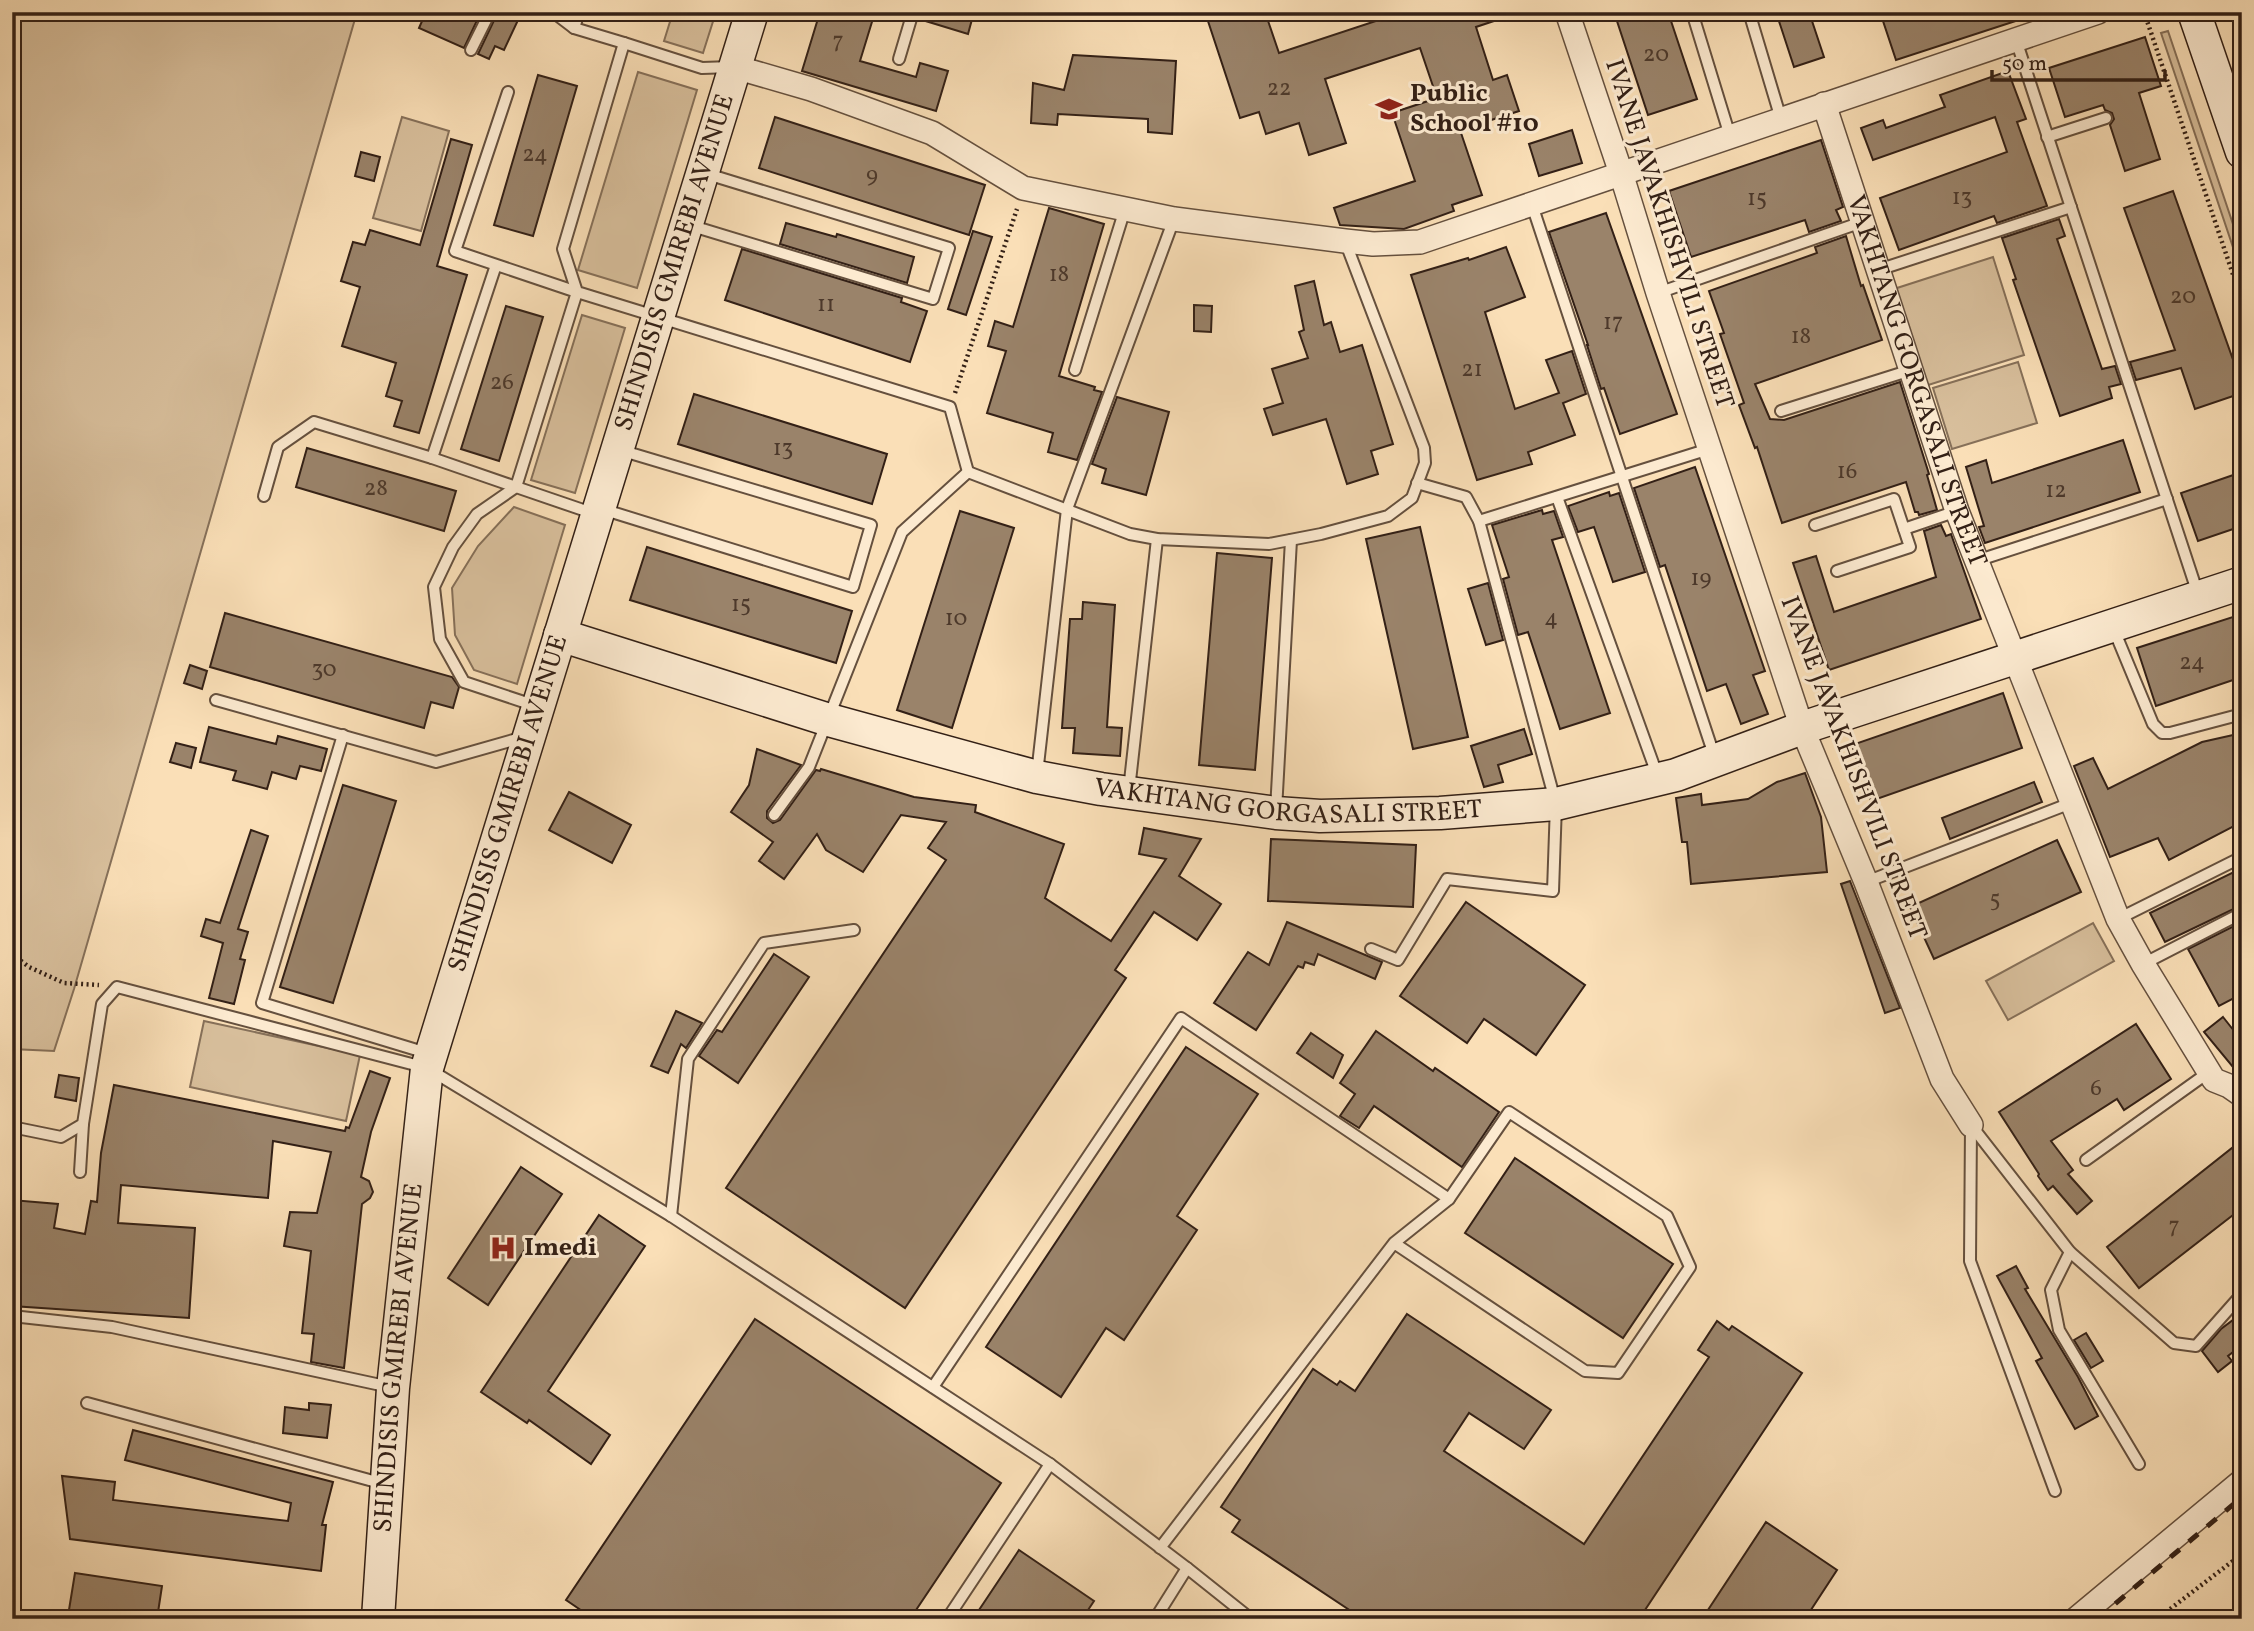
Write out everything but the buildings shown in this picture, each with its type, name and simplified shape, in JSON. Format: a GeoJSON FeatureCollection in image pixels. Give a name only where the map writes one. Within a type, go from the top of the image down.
{"type":"FeatureCollection","features":[{"type":"Feature","properties":{"kind":"main road","name":"SHINDISIS GMIREBI AVENUE"},"geometry":{"type":"LineString","coordinates":[[378,1619],[393,1388],[429,1061],[752,12]]}},
{"type":"Feature","properties":{"kind":"main road"},"geometry":{"type":"LineString","coordinates":[[2194,12],[2242,152]]}},
{"type":"Feature","properties":{"kind":"main road","name":"VAKHTANG GORGASALI STREET"},"geometry":{"type":"LineString","coordinates":[[560,635],[829,720],[1037,777],[1128,793],[1276,813],[1320,816],[1440,813],[1556,804],[1658,779],[1802,728],[2242,583]]}},
{"type":"Feature","properties":{"kind":"street","name":"IVANE JAVAKHISHVILI STREET"},"geometry":{"type":"LineString","coordinates":[[1567,12],[1802,728],[1866,882],[1942,1079],[1971,1125]]}},
{"type":"Feature","properties":{"kind":"street"},"geometry":{"type":"LineString","coordinates":[[735,67],[811,89],[932,133],[1023,188],[1174,219],[1373,244],[1420,242],[2098,12]]}},
{"type":"Feature","properties":{"kind":"street","name":"VAKHTANG GORGASALI STREET"},"geometry":{"type":"LineString","coordinates":[[1824,104],[1957,511],[2118,919],[2214,1080],[2238,1086]]}},
{"type":"Feature","properties":{"kind":"street"},"geometry":{"type":"LineString","coordinates":[[2076,1619],[2242,1481]]}},
{"type":"Feature","properties":{"kind":"lane"},"geometry":{"type":"LineString","coordinates":[[471,50],[490,12]]}},
{"type":"Feature","properties":{"kind":"lane"},"geometry":{"type":"LineString","coordinates":[[553,12],[574,28],[702,68],[735,67]]}},
{"type":"Feature","properties":{"kind":"lane"},"geometry":{"type":"LineString","coordinates":[[574,28],[579,12]]}},
{"type":"Feature","properties":{"kind":"lane"},"geometry":{"type":"LineString","coordinates":[[899,59],[913,12]]}},
{"type":"Feature","properties":{"kind":"lane"},"geometry":{"type":"LineString","coordinates":[[1692,12],[1730,136]]}},
{"type":"Feature","properties":{"kind":"lane"},"geometry":{"type":"LineString","coordinates":[[1749,12],[1781,119]]}},
{"type":"Feature","properties":{"kind":"lane"},"geometry":{"type":"LineString","coordinates":[[2015,40],[2199,597]]}},
{"type":"Feature","properties":{"kind":"lane"},"geometry":{"type":"LineString","coordinates":[[534,721],[464,682],[440,639],[434,587],[453,547],[477,514],[516,486],[577,292],[563,249],[624,43]]}},
{"type":"Feature","properties":{"kind":"lane"},"geometry":{"type":"LineString","coordinates":[[508,92],[455,251],[577,292],[950,407],[968,472]]}},
{"type":"Feature","properties":{"kind":"lane"},"geometry":{"type":"LineString","coordinates":[[2047,137],[2106,118]]}},
{"type":"Feature","properties":{"kind":"lane"},"geometry":{"type":"LineString","coordinates":[[687,224],[933,299],[949,248],[703,173]]}},
{"type":"Feature","properties":{"kind":"lane"},"geometry":{"type":"LineString","coordinates":[[1532,205],[1716,760]]}},
{"type":"Feature","properties":{"kind":"lane"},"geometry":{"type":"LineString","coordinates":[[1878,270],[2071,207]]}},
{"type":"Feature","properties":{"kind":"lane"},"geometry":{"type":"LineString","coordinates":[[1075,370],[1125,209]]}},
{"type":"Feature","properties":{"kind":"lane"},"geometry":{"type":"LineString","coordinates":[[1037,777],[1067,509],[1174,219]]}},
{"type":"Feature","properties":{"kind":"lane"},"geometry":{"type":"LineString","coordinates":[[1658,293],[1862,222]]}},
{"type":"Feature","properties":{"kind":"lane"},"geometry":{"type":"LineString","coordinates":[[968,472],[1130,534],[1157,539],[1269,544],[1388,516],[1412,498],[1425,463],[1424,448],[1345,241]]}},
{"type":"Feature","properties":{"kind":"lane"},"geometry":{"type":"LineString","coordinates":[[432,458],[496,265]]}},
{"type":"Feature","properties":{"kind":"lane"},"geometry":{"type":"LineString","coordinates":[[1781,411],[1910,370]]}},
{"type":"Feature","properties":{"kind":"lane"},"geometry":{"type":"LineString","coordinates":[[264,496],[278,447],[314,422],[853,587],[871,525],[618,449]]}},
{"type":"Feature","properties":{"kind":"lane"},"geometry":{"type":"LineString","coordinates":[[1479,521],[1709,449]]}},
{"type":"Feature","properties":{"kind":"lane"},"geometry":{"type":"LineString","coordinates":[[774,814],[809,767],[902,532],[968,472]]}},
{"type":"Feature","properties":{"kind":"lane"},"geometry":{"type":"LineString","coordinates":[[1371,949],[1398,960],[1447,879],[1553,891],[1556,804],[1479,521],[1466,497],[1417,483]]}},
{"type":"Feature","properties":{"kind":"lane"},"geometry":{"type":"LineString","coordinates":[[1557,497],[1658,779]]}},
{"type":"Feature","properties":{"kind":"lane"},"geometry":{"type":"LineString","coordinates":[[1815,525],[1894,499],[1910,547],[1837,571]]}},
{"type":"Feature","properties":{"kind":"lane"},"geometry":{"type":"LineString","coordinates":[[1976,561],[2167,499]]}},
{"type":"Feature","properties":{"kind":"lane"},"geometry":{"type":"LineString","coordinates":[[1904,529],[1957,511]]}},
{"type":"Feature","properties":{"kind":"lane"},"geometry":{"type":"LineString","coordinates":[[1128,793],[1157,539]]}},
{"type":"Feature","properties":{"kind":"lane"},"geometry":{"type":"LineString","coordinates":[[1276,813],[1291,540]]}},
{"type":"Feature","properties":{"kind":"lane"},"geometry":{"type":"LineString","coordinates":[[2112,625],[2153,724],[2162,733],[2242,714]]}},
{"type":"Feature","properties":{"kind":"lane"},"geometry":{"type":"LineString","coordinates":[[216,700],[436,762],[534,721]]}},
{"type":"Feature","properties":{"kind":"lane"},"geometry":{"type":"LineString","coordinates":[[342,735],[262,1003],[429,1061],[1050,1464],[1251,1619]]}},
{"type":"Feature","properties":{"kind":"lane"},"geometry":{"type":"LineString","coordinates":[[1866,882],[2071,803]]}},
{"type":"Feature","properties":{"kind":"lane"},"geometry":{"type":"LineString","coordinates":[[2118,919],[2242,857]]}},
{"type":"Feature","properties":{"kind":"lane"},"geometry":{"type":"LineString","coordinates":[[2143,964],[2242,913]]}},
{"type":"Feature","properties":{"kind":"lane"},"geometry":{"type":"LineString","coordinates":[[671,1216],[688,1059],[764,943],[854,930]]}},
{"type":"Feature","properties":{"kind":"lane"},"geometry":{"type":"LineString","coordinates":[[80,1172],[83,1124],[102,1004],[117,987],[429,1061]]}},
{"type":"Feature","properties":{"kind":"lane"},"geometry":{"type":"LineString","coordinates":[[933,1387],[1181,1018],[1449,1199]]}},
{"type":"Feature","properties":{"kind":"lane"},"geometry":{"type":"LineString","coordinates":[[2086,1160],[2209,1072]]}},
{"type":"Feature","properties":{"kind":"lane"},"geometry":{"type":"LineString","coordinates":[[1160,1548],[1394,1243],[1449,1199],[1509,1112],[1667,1216],[1690,1267],[1618,1373],[1585,1371],[1394,1243]]}},
{"type":"Feature","properties":{"kind":"lane"},"geometry":{"type":"LineString","coordinates":[[12,1127],[61,1137],[83,1124]]}},
{"type":"Feature","properties":{"kind":"lane"},"geometry":{"type":"LineString","coordinates":[[1971,1125],[1970,1261],[2055,1491]]}},
{"type":"Feature","properties":{"kind":"lane","name":"IVANE JAVAKHISHVILI STREET"},"geometry":{"type":"LineString","coordinates":[[1971,1125],[2070,1252],[2174,1343],[2196,1346],[2242,1294]]}},
{"type":"Feature","properties":{"kind":"lane"},"geometry":{"type":"LineString","coordinates":[[2070,1252],[2051,1290],[2059,1329],[2139,1464]]}},
{"type":"Feature","properties":{"kind":"lane"},"geometry":{"type":"LineString","coordinates":[[12,1316],[112,1327],[393,1388]]}},
{"type":"Feature","properties":{"kind":"lane"},"geometry":{"type":"LineString","coordinates":[[86,1403],[387,1485]]}},
{"type":"Feature","properties":{"kind":"lane"},"geometry":{"type":"LineString","coordinates":[[947,1619],[1050,1464]]}},
{"type":"Feature","properties":{"kind":"lane"},"geometry":{"type":"LineString","coordinates":[[1155,1619],[1187,1568]]}},
{"type":"Feature","properties":{"kind":"path"},"geometry":{"type":"LineString","coordinates":[[2144,12],[2242,301]]}},
{"type":"Feature","properties":{"kind":"path"},"geometry":{"type":"LineString","coordinates":[[950,407],[1023,188]]}},
{"type":"Feature","properties":{"kind":"path"},"geometry":{"type":"LineString","coordinates":[[12,954],[29,967],[64,983],[117,987]]}},
{"type":"Feature","properties":{"kind":"path"},"geometry":{"type":"LineString","coordinates":[[2157,1619],[2242,1554]]}},
{"type":"Feature","properties":{"kind":"shaded area"},"geometry":{"type":"Polygon","coordinates":[[[12,12],[357,12],[54,1051],[12,1049],[12,12]]]}},
{"type":"Feature","properties":{"kind":"shaded area"},"geometry":{"type":"Polygon","coordinates":[[[673,12],[716,12],[703,53],[664,41],[673,12]]]}},
{"type":"Feature","properties":{"kind":"shaded area"},"geometry":{"type":"Polygon","coordinates":[[[2168,31],[2242,251],[2242,274],[2161,33],[2168,31]]]}},
{"type":"Feature","properties":{"kind":"shaded area"},"geometry":{"type":"Polygon","coordinates":[[[638,72],[697,90],[637,288],[578,270],[638,72]]]}},
{"type":"Feature","properties":{"kind":"shaded area"},"geometry":{"type":"Polygon","coordinates":[[[402,117],[449,131],[421,231],[373,218],[402,117]]]}},
{"type":"Feature","properties":{"kind":"shaded area"},"geometry":{"type":"Polygon","coordinates":[[[1993,257],[2024,355],[1925,386],[1894,289],[1993,257]]]}},
{"type":"Feature","properties":{"kind":"shaded area"},"geometry":{"type":"Polygon","coordinates":[[[582,315],[625,328],[575,493],[531,480],[582,315]]]}},
{"type":"Feature","properties":{"kind":"shaded area"},"geometry":{"type":"Polygon","coordinates":[[[2018,362],[2037,423],[1952,449],[1933,388],[2018,362]]]}},
{"type":"Feature","properties":{"kind":"shaded area"},"geometry":{"type":"Polygon","coordinates":[[[514,507],[565,525],[517,684],[474,670],[455,635],[452,588],[478,546],[514,507]]]}},
{"type":"Feature","properties":{"kind":"shaded area"},"geometry":{"type":"Polygon","coordinates":[[[2093,923],[2114,961],[2008,1020],[1986,981],[2093,923]]]}},
{"type":"Feature","properties":{"kind":"shaded area"},"geometry":{"type":"Polygon","coordinates":[[[204,1021],[360,1055],[346,1121],[190,1087],[204,1021]]]}},
{"type":"Feature","properties":{"kind":"railway"},"geometry":{"type":"LineString","coordinates":[[2097,1619],[2242,1497]]}},
{"type":"Feature","properties":{"kind":"place","name":"Public School #10"},"geometry":{"type":"Point","coordinates":[1389,109]}},
{"type":"Feature","properties":{"kind":"place","name":"Imedi"},"geometry":{"type":"Point","coordinates":[503,1248]}}]}
